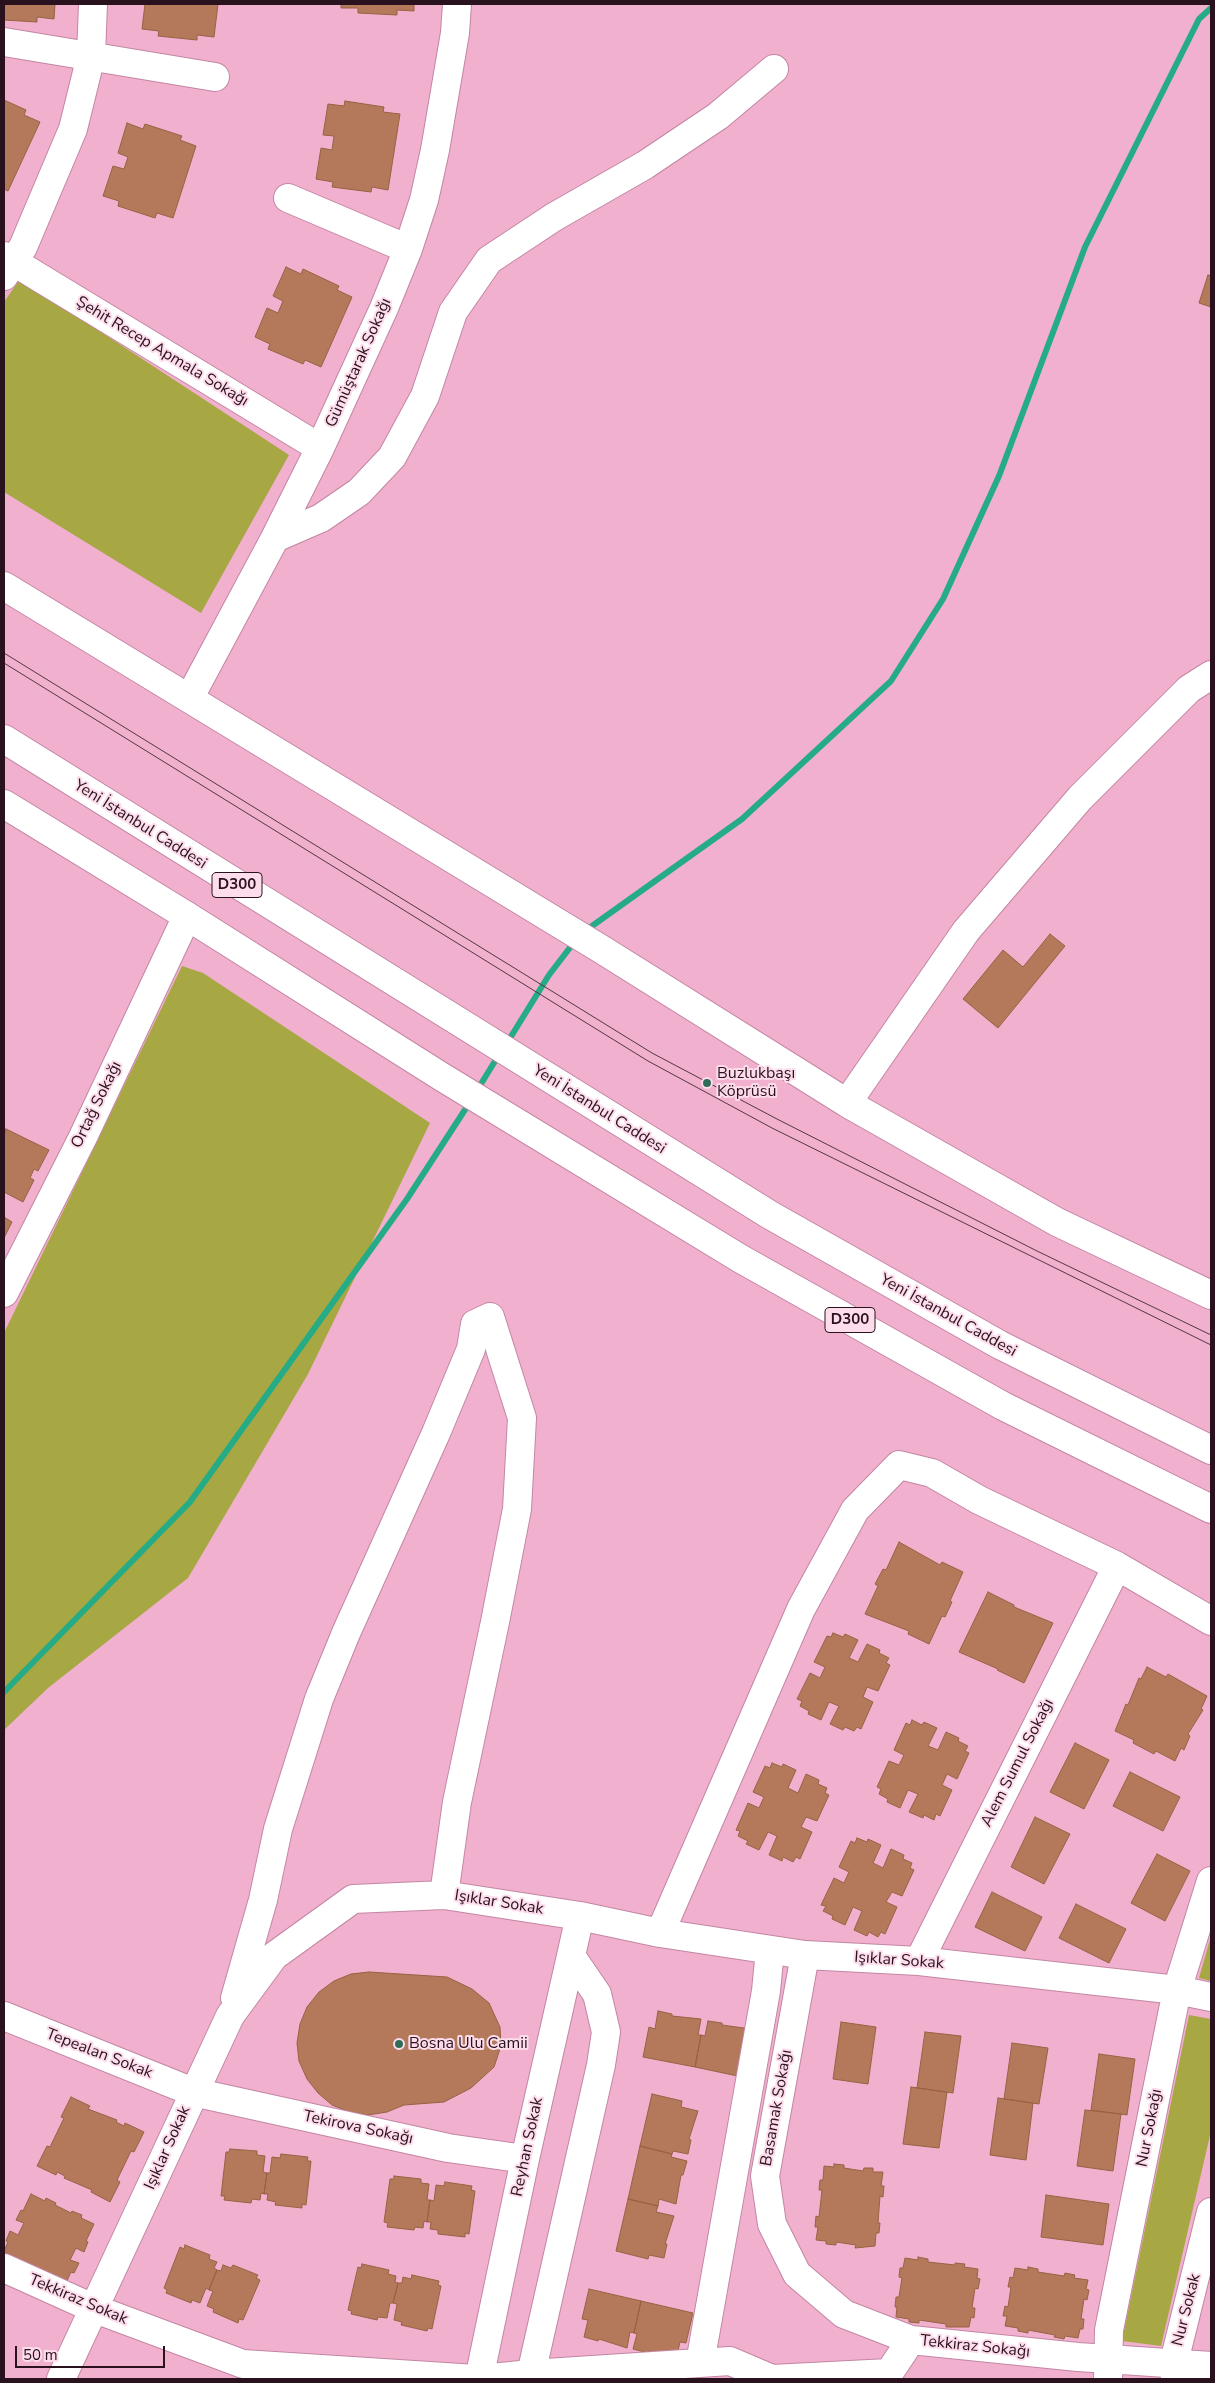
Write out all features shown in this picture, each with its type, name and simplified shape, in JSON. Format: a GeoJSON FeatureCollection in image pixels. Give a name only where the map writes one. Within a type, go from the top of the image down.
{"type":"FeatureCollection","features":[{"type":"Feature","properties":{"kind":"main road"},"geometry":{"type":"LineString","coordinates":[[7,265],[23,247],[73,129],[91,56],[93,4]]}},
{"type":"Feature","properties":{"kind":"main road","name":"Gümüştarak Sokağı"},"geometry":{"type":"LineString","coordinates":[[190,697],[275,538],[320,448],[384,308],[408,249],[424,200],[435,150],[455,34],[457,4]]}},
{"type":"Feature","properties":{"kind":"main road"},"geometry":{"type":"LineString","coordinates":[[4,42],[216,77]]}},
{"type":"Feature","properties":{"kind":"main road"},"geometry":{"type":"LineString","coordinates":[[275,538],[321,518],[359,492],[392,457],[424,396],[453,312],[489,260],[554,217],[645,165],[718,116],[774,69]]}},
{"type":"Feature","properties":{"kind":"main road"},"geometry":{"type":"LineString","coordinates":[[288,198],[408,249]]}},
{"type":"Feature","properties":{"kind":"main road","name":"Şehit Recep Apmala Sokağı"},"geometry":{"type":"LineString","coordinates":[[7,265],[320,448]]}},
{"type":"Feature","properties":{"kind":"main road"},"geometry":{"type":"LineString","coordinates":[[4,586],[190,697],[601,949],[847,1104],[1058,1222],[1211,1295]]}},
{"type":"Feature","properties":{"kind":"main road"},"geometry":{"type":"LineString","coordinates":[[847,1104],[972,924],[1080,798],[1189,689],[1211,675]]}},
{"type":"Feature","properties":{"kind":"main road","name":"Yeni İstanbul Caddesi"},"geometry":{"type":"LineString","coordinates":[[4,739],[527,1066],[847,1260],[1000,1345],[1211,1450]]}},
{"type":"Feature","properties":{"kind":"main road","name":"D300"},"geometry":{"type":"LineString","coordinates":[[4,804],[187,916],[442,1077],[741,1259],[1003,1406],[1211,1510]]}},
{"type":"Feature","properties":{"kind":"main road","name":"Ortağ Sokağı"},"geometry":{"type":"LineString","coordinates":[[4,1293],[83,1137],[187,916]]}},
{"type":"Feature","properties":{"kind":"main road"},"geometry":{"type":"LineString","coordinates":[[230,2016],[263,1900],[278,1828],[319,1699],[346,1633],[436,1433],[471,1349],[475,1324],[490,1317],[522,1418],[517,1509],[457,1802],[444,1895]]}},
{"type":"Feature","properties":{"kind":"main road"},"geometry":{"type":"LineString","coordinates":[[660,1933],[801,1609],[854,1510],[898,1465],[932,1473],[979,1500],[1117,1566],[1211,1621]]}},
{"type":"Feature","properties":{"kind":"main road","name":"Alem Sumul Sokağı"},"geometry":{"type":"LineString","coordinates":[[919,1961],[1117,1566]]}},
{"type":"Feature","properties":{"kind":"main road","name":"Nur Sokağı"},"geometry":{"type":"LineString","coordinates":[[1108,2369],[1109,2330],[1178,1990],[1211,1880]]}},
{"type":"Feature","properties":{"kind":"main road","name":"Işıklar Sokak"},"geometry":{"type":"LineString","coordinates":[[61,2379],[230,2016],[274,1956],[353,1899],[444,1895],[580,1916],[660,1933],[805,1955],[919,1961],[1178,1990],[1211,1997]]}},
{"type":"Feature","properties":{"kind":"main road","name":"Reyhan Sokak"},"geometry":{"type":"LineString","coordinates":[[479,2379],[525,2159],[580,1916]]}},
{"type":"Feature","properties":{"kind":"main road"},"geometry":{"type":"LineString","coordinates":[[700,2363],[766,1991],[770,1950]]}},
{"type":"Feature","properties":{"kind":"main road","name":"Basamak Sokağı"},"geometry":{"type":"LineString","coordinates":[[805,1955],[765,2176],[772,2224],[797,2274],[844,2314],[911,2340]]}},
{"type":"Feature","properties":{"kind":"main road"},"geometry":{"type":"LineString","coordinates":[[531,2374],[601,2065],[606,2032],[597,1994],[571,1956]]}},
{"type":"Feature","properties":{"kind":"main road","name":"Tepealan Sokak"},"geometry":{"type":"LineString","coordinates":[[4,2016],[193,2092]]}},
{"type":"Feature","properties":{"kind":"main road","name":"Tekirova Sokağı"},"geometry":{"type":"LineString","coordinates":[[193,2092],[448,2148],[525,2159]]}},
{"type":"Feature","properties":{"kind":"main road","name":"Nur Sokak"},"geometry":{"type":"LineString","coordinates":[[1174,2371],[1211,2212]]}},
{"type":"Feature","properties":{"kind":"main road","name":"Tekkiraz Sokak"},"geometry":{"type":"LineString","coordinates":[[4,2268],[95,2309],[243,2364],[479,2379]]}},
{"type":"Feature","properties":{"kind":"main road","name":"Tekkiraz Sokağı"},"geometry":{"type":"LineString","coordinates":[[479,2379],[730,2361],[772,2378],[889,2374],[911,2340],[1108,2369],[1174,2371],[1211,2366]]}},
{"type":"Feature","properties":{"kind":"shaded area"},"geometry":{"type":"Polygon","coordinates":[[[20,279],[289,455],[201,613],[4,492],[4,302],[20,279]]]}},
{"type":"Feature","properties":{"kind":"shaded area"},"geometry":{"type":"Polygon","coordinates":[[[182,966],[203,973],[430,1123],[308,1374],[188,1578],[48,1688],[4,1730],[4,1333],[182,966]]]}},
{"type":"Feature","properties":{"kind":"shaded area"},"geometry":{"type":"Polygon","coordinates":[[[1211,1936],[1211,1981],[1199,1978],[1211,1936]]]}},
{"type":"Feature","properties":{"kind":"shaded area"},"geometry":{"type":"Polygon","coordinates":[[[1189,2015],[1211,2019],[1211,2131],[1161,2346],[1122,2341],[1189,2015]]]}},
{"type":"Feature","properties":{"kind":"building"},"geometry":{"type":"Polygon","coordinates":[[[4,4],[55,4],[54,19],[37,17],[37,22],[4,20],[4,4]]]}},
{"type":"Feature","properties":{"kind":"building"},"geometry":{"type":"Polygon","coordinates":[[[145,4],[218,4],[214,37],[197,35],[197,40],[158,36],[159,31],[142,29],[145,4]]]}},
{"type":"Feature","properties":{"kind":"building"},"geometry":{"type":"Polygon","coordinates":[[[341,4],[414,4],[414,11],[397,10],[397,15],[358,13],[358,8],[341,8],[341,4]]]}},
{"type":"Feature","properties":{"kind":"building"},"geometry":{"type":"Polygon","coordinates":[[[4,100],[26,110],[24,115],[40,122],[8,191],[4,189],[4,100]]]}},
{"type":"Feature","properties":{"kind":"building"},"geometry":{"type":"Polygon","coordinates":[[[345,101],[384,107],[383,112],[400,114],[388,190],[372,187],[371,192],[332,187],[333,182],[316,179],[321,148],[332,150],[334,136],[323,135],[328,104],[344,106],[345,101]]]}},
{"type":"Feature","properties":{"kind":"building"},"geometry":{"type":"Polygon","coordinates":[[[127,123],[143,129],[145,124],[182,136],[180,140],[196,146],[173,218],[157,213],[155,218],[118,206],[119,201],[103,196],[113,166],[124,169],[128,157],[118,153],[127,123]]]}},
{"type":"Feature","properties":{"kind":"building"},"geometry":{"type":"Polygon","coordinates":[[[286,267],[301,274],[303,269],[339,286],[337,290],[352,297],[321,367],[305,360],[303,364],[268,349],[270,344],[255,337],[267,308],[278,313],[283,301],[273,296],[286,267]]]}},
{"type":"Feature","properties":{"kind":"building"},"geometry":{"type":"Polygon","coordinates":[[[1208,275],[1211,276],[1211,307],[1199,303],[1208,275]]]}},
{"type":"Feature","properties":{"kind":"building"},"geometry":{"type":"Polygon","coordinates":[[[1050,934],[1065,946],[998,1028],[963,999],[1003,950],[1023,967],[1050,934]]]}},
{"type":"Feature","properties":{"kind":"building"},"geometry":{"type":"Polygon","coordinates":[[[6,1129],[49,1150],[38,1171],[34,1169],[30,1178],[34,1180],[23,1202],[4,1192],[4,1135],[6,1129]]]}},
{"type":"Feature","properties":{"kind":"building"},"geometry":{"type":"Polygon","coordinates":[[[4,1217],[12,1222],[4,1238],[4,1217]]]}},
{"type":"Feature","properties":{"kind":"building"},"geometry":{"type":"Polygon","coordinates":[[[899,1542],[940,1565],[942,1562],[963,1572],[945,1617],[942,1616],[929,1644],[908,1634],[909,1631],[865,1614],[878,1586],[875,1584],[883,1569],[886,1570],[899,1542]]]}},
{"type":"Feature","properties":{"kind":"building"},"geometry":{"type":"Polygon","coordinates":[[[988,1592],[1014,1605],[1014,1607],[1053,1623],[1024,1683],[959,1652],[988,1592]]]}},
{"type":"Feature","properties":{"kind":"building"},"geometry":{"type":"Polygon","coordinates":[[[833,1633],[843,1637],[845,1634],[858,1640],[849,1658],[858,1662],[867,1644],[880,1650],[879,1653],[889,1658],[886,1663],[890,1665],[878,1691],[867,1687],[863,1697],[873,1702],[861,1729],[857,1727],[854,1731],[845,1727],[843,1730],[830,1724],[839,1706],[829,1702],[821,1720],[808,1714],[809,1711],[800,1706],[802,1701],[797,1699],[810,1673],[820,1678],[825,1667],[814,1662],[827,1636],[831,1637],[833,1633]]]}},
{"type":"Feature","properties":{"kind":"building"},"geometry":{"type":"Polygon","coordinates":[[[1147,1667],[1166,1677],[1168,1674],[1207,1696],[1201,1709],[1203,1710],[1188,1734],[1190,1736],[1184,1750],[1181,1748],[1175,1761],[1156,1751],[1154,1754],[1133,1743],[1134,1740],[1115,1731],[1139,1678],[1141,1679],[1147,1667]]]}},
{"type":"Feature","properties":{"kind":"building"},"geometry":{"type":"Polygon","coordinates":[[[912,1720],[922,1725],[924,1722],[937,1728],[928,1746],[938,1750],[946,1732],[959,1738],[958,1741],[968,1746],[965,1751],[969,1753],[957,1779],[947,1774],[942,1785],[952,1790],[940,1816],[936,1814],[934,1820],[924,1815],[923,1818],[909,1812],[918,1794],[908,1790],[900,1808],[887,1802],[888,1799],[879,1794],[881,1789],[877,1787],[889,1761],[899,1765],[904,1755],[894,1750],[906,1723],[910,1725],[912,1720]]]}},
{"type":"Feature","properties":{"kind":"building"},"geometry":{"type":"Polygon","coordinates":[[[1075,1743],[1109,1760],[1084,1809],[1050,1792],[1075,1743]]]}},
{"type":"Feature","properties":{"kind":"building"},"geometry":{"type":"Polygon","coordinates":[[[772,1763],[782,1767],[783,1764],[796,1770],[788,1788],[798,1793],[806,1774],[819,1780],[818,1784],[827,1788],[825,1793],[829,1795],[817,1821],[806,1817],[801,1827],[812,1832],[800,1859],[796,1857],[793,1862],[783,1857],[782,1861],[769,1855],[777,1836],[768,1832],[759,1850],[746,1844],[748,1841],[738,1836],[740,1831],[736,1830],[748,1803],[759,1808],[764,1797],[753,1792],[765,1766],[770,1768],[772,1763]]]}},
{"type":"Feature","properties":{"kind":"building"},"geometry":{"type":"Polygon","coordinates":[[[1130,1772],[1180,1797],[1163,1831],[1113,1806],[1130,1772]]]}},
{"type":"Feature","properties":{"kind":"building"},"geometry":{"type":"Polygon","coordinates":[[[1035,1817],[1070,1834],[1044,1884],[1011,1867],[1035,1817]]]}},
{"type":"Feature","properties":{"kind":"building"},"geometry":{"type":"Polygon","coordinates":[[[857,1838],[867,1842],[868,1839],[881,1845],[873,1863],[883,1868],[891,1849],[904,1855],[903,1859],[912,1863],[910,1868],[914,1870],[902,1896],[892,1892],[886,1902],[897,1907],[885,1934],[881,1932],[878,1937],[869,1932],[867,1936],[854,1930],[862,1911],[853,1907],[845,1925],[832,1919],[833,1916],[823,1911],[826,1906],[821,1905],[834,1878],[844,1883],[849,1872],[839,1867],[851,1841],[855,1843],[857,1838]]]}},
{"type":"Feature","properties":{"kind":"building"},"geometry":{"type":"Polygon","coordinates":[[[1157,1854],[1190,1871],[1165,1921],[1131,1903],[1157,1854]]]}},
{"type":"Feature","properties":{"kind":"building"},"geometry":{"type":"Polygon","coordinates":[[[992,1892],[1042,1917],[1025,1951],[975,1927],[992,1892]]]}},
{"type":"Feature","properties":{"kind":"building"},"geometry":{"type":"Polygon","coordinates":[[[1076,1904],[1126,1929],[1109,1963],[1059,1938],[1076,1904]]]}},
{"type":"Feature","properties":{"kind":"building","name":"Bosna Ulu Camii"},"geometry":{"type":"Polygon","coordinates":[[[369,1972],[447,1977],[472,1989],[489,2003],[500,2027],[501,2046],[494,2067],[471,2088],[444,2102],[404,2105],[387,2112],[368,2115],[350,2112],[332,2105],[318,2093],[307,2079],[299,2061],[297,2043],[300,2024],[307,2007],[319,1992],[334,1981],[351,1974],[369,1972]]]}},
{"type":"Feature","properties":{"kind":"building"},"geometry":{"type":"Polygon","coordinates":[[[658,2011],[672,2014],[672,2016],[701,2019],[698,2035],[701,2035],[695,2067],[643,2057],[649,2027],[655,2029],[658,2011]]]}},
{"type":"Feature","properties":{"kind":"building"},"geometry":{"type":"Polygon","coordinates":[[[708,2021],[751,2029],[747,2078],[695,2067],[701,2035],[705,2036],[708,2021]]]}},
{"type":"Feature","properties":{"kind":"building"},"geometry":{"type":"Polygon","coordinates":[[[841,2022],[876,2027],[868,2084],[833,2079],[841,2022]]]}},
{"type":"Feature","properties":{"kind":"building"},"geometry":{"type":"Polygon","coordinates":[[[925,2032],[961,2036],[953,2093],[917,2088],[925,2032]]]}},
{"type":"Feature","properties":{"kind":"building"},"geometry":{"type":"Polygon","coordinates":[[[1012,2043],[1048,2048],[1039,2104],[1004,2099],[1012,2043]]]}},
{"type":"Feature","properties":{"kind":"building"},"geometry":{"type":"Polygon","coordinates":[[[1099,2054],[1135,2059],[1127,2115],[1091,2110],[1099,2054]]]}},
{"type":"Feature","properties":{"kind":"building"},"geometry":{"type":"Polygon","coordinates":[[[911,2087],[947,2092],[939,2148],[903,2144],[911,2087]]]}},
{"type":"Feature","properties":{"kind":"building"},"geometry":{"type":"Polygon","coordinates":[[[652,2094],[682,2101],[681,2107],[698,2111],[689,2139],[691,2140],[688,2154],[673,2151],[672,2154],[640,2146],[652,2094]]]}},
{"type":"Feature","properties":{"kind":"building"},"geometry":{"type":"Polygon","coordinates":[[[71,2097],[90,2106],[88,2109],[117,2120],[116,2122],[124,2126],[125,2123],[144,2132],[134,2152],[131,2151],[117,2180],[120,2182],[110,2202],[91,2192],[92,2190],[64,2178],[65,2176],[57,2172],[56,2175],[37,2166],[47,2146],[50,2147],[64,2118],[61,2117],[71,2097]]]}},
{"type":"Feature","properties":{"kind":"building"},"geometry":{"type":"Polygon","coordinates":[[[998,2098],[1033,2103],[1026,2160],[990,2155],[998,2098]]]}},
{"type":"Feature","properties":{"kind":"building"},"geometry":{"type":"Polygon","coordinates":[[[1085,2110],[1121,2114],[1113,2171],[1077,2166],[1085,2110]]]}},
{"type":"Feature","properties":{"kind":"building"},"geometry":{"type":"Polygon","coordinates":[[[640,2146],[672,2154],[671,2157],[687,2161],[683,2175],[681,2175],[676,2204],[659,2199],[658,2206],[628,2199],[640,2146]]]}},
{"type":"Feature","properties":{"kind":"building"},"geometry":{"type":"Polygon","coordinates":[[[230,2149],[257,2151],[257,2155],[265,2156],[263,2172],[267,2173],[264,2194],[261,2193],[260,2200],[252,2199],[251,2203],[224,2200],[225,2196],[221,2196],[226,2152],[229,2152],[230,2149]]]}},
{"type":"Feature","properties":{"kind":"building"},"geometry":{"type":"Polygon","coordinates":[[[281,2154],[308,2157],[307,2161],[311,2161],[306,2205],[302,2204],[302,2208],[275,2205],[276,2202],[267,2200],[268,2194],[264,2194],[267,2173],[270,2173],[272,2157],[280,2158],[281,2154]]]}},
{"type":"Feature","properties":{"kind":"building"},"geometry":{"type":"Polygon","coordinates":[[[834,2164],[844,2165],[844,2168],[863,2171],[864,2168],[873,2168],[873,2172],[883,2172],[881,2186],[884,2186],[883,2197],[880,2196],[879,2233],[876,2233],[875,2246],[855,2248],[856,2245],[836,2242],[836,2245],[826,2244],[826,2241],[816,2240],[818,2227],[815,2227],[816,2216],[819,2217],[822,2190],[819,2190],[820,2180],[823,2180],[824,2166],[834,2167],[834,2164]]]}},
{"type":"Feature","properties":{"kind":"building"},"geometry":{"type":"Polygon","coordinates":[[[394,2176],[421,2179],[421,2183],[429,2184],[427,2200],[430,2200],[427,2222],[424,2221],[423,2228],[415,2227],[414,2230],[387,2227],[388,2223],[384,2222],[390,2179],[394,2179],[394,2176]]]}},
{"type":"Feature","properties":{"kind":"building"},"geometry":{"type":"Polygon","coordinates":[[[445,2182],[472,2186],[471,2190],[475,2191],[469,2234],[465,2233],[465,2237],[438,2234],[438,2230],[430,2229],[431,2222],[427,2222],[430,2200],[434,2201],[436,2185],[444,2186],[445,2182]]]}},
{"type":"Feature","properties":{"kind":"building"},"geometry":{"type":"Polygon","coordinates":[[[31,2194],[45,2201],[46,2198],[71,2213],[72,2211],[82,2215],[81,2218],[94,2224],[86,2241],[88,2242],[84,2252],[76,2248],[70,2260],[79,2263],[74,2273],[71,2272],[63,2289],[4,2261],[4,2251],[8,2242],[6,2241],[10,2231],[18,2235],[24,2223],[16,2220],[21,2210],[23,2211],[31,2194]]]}},
{"type":"Feature","properties":{"kind":"building"},"geometry":{"type":"Polygon","coordinates":[[[1046,2195],[1109,2204],[1103,2245],[1041,2237],[1046,2195]]]}},
{"type":"Feature","properties":{"kind":"building"},"geometry":{"type":"Polygon","coordinates":[[[628,2199],[658,2206],[656,2212],[674,2216],[665,2244],[667,2244],[664,2258],[649,2255],[648,2259],[616,2251],[628,2199]]]}},
{"type":"Feature","properties":{"kind":"building"},"geometry":{"type":"Polygon","coordinates":[[[185,2245],[210,2255],[209,2259],[217,2262],[214,2268],[217,2270],[209,2290],[206,2288],[200,2303],[192,2300],[191,2303],[166,2293],[167,2290],[164,2288],[180,2247],[184,2249],[185,2245]]]}},
{"type":"Feature","properties":{"kind":"building"},"geometry":{"type":"Polygon","coordinates":[[[918,2257],[928,2259],[928,2262],[955,2265],[955,2263],[965,2264],[964,2267],[978,2269],[977,2278],[980,2279],[978,2289],[975,2288],[972,2308],[975,2308],[974,2318],[971,2317],[969,2327],[946,2327],[946,2324],[919,2320],[919,2323],[909,2322],[909,2319],[896,2317],[896,2297],[899,2297],[902,2278],[899,2277],[900,2268],[903,2268],[905,2258],[918,2260],[918,2257]]]}},
{"type":"Feature","properties":{"kind":"building"},"geometry":{"type":"Polygon","coordinates":[[[362,2264],[389,2270],[388,2274],[396,2276],[395,2282],[398,2283],[393,2303],[390,2303],[387,2318],[378,2317],[377,2320],[351,2314],[352,2311],[348,2310],[358,2267],[361,2268],[362,2264]]]}},
{"type":"Feature","properties":{"kind":"building"},"geometry":{"type":"Polygon","coordinates":[[[223,2265],[231,2268],[233,2265],[258,2275],[256,2278],[260,2280],[243,2320],[239,2319],[238,2323],[213,2312],[214,2309],[207,2306],[213,2291],[209,2290],[217,2270],[221,2271],[223,2265]]]}},
{"type":"Feature","properties":{"kind":"building"},"geometry":{"type":"Polygon","coordinates":[[[1028,2267],[1038,2269],[1038,2272],[1064,2276],[1065,2273],[1075,2275],[1074,2278],[1088,2280],[1086,2289],[1089,2290],[1087,2300],[1084,2299],[1081,2319],[1084,2319],[1083,2329],[1080,2329],[1078,2338],[1065,2336],[1064,2339],[1054,2337],[1055,2335],[1028,2330],[1028,2333],[1018,2331],[1018,2328],[1005,2326],[1007,2316],[1003,2316],[1005,2306],[1008,2307],[1011,2287],[1008,2287],[1010,2277],[1013,2278],[1015,2268],[1028,2270],[1028,2267]]]}},
{"type":"Feature","properties":{"kind":"building"},"geometry":{"type":"Polygon","coordinates":[[[412,2275],[439,2281],[438,2285],[441,2286],[432,2329],[428,2328],[427,2331],[401,2325],[402,2322],[394,2320],[397,2304],[393,2303],[398,2283],[402,2283],[403,2277],[411,2279],[412,2275]]]}},
{"type":"Feature","properties":{"kind":"building"},"geometry":{"type":"Polygon","coordinates":[[[589,2289],[641,2301],[634,2333],[630,2332],[627,2348],[599,2339],[598,2341],[584,2337],[588,2320],[582,2319],[589,2289]]]}},
{"type":"Feature","properties":{"kind":"building"},"geometry":{"type":"Polygon","coordinates":[[[641,2301],[693,2313],[686,2343],[680,2342],[676,2359],[633,2349],[637,2334],[634,2333],[641,2301]]]}},
{"type":"Feature","properties":{"kind":"waterway"},"geometry":{"type":"LineString","coordinates":[[585,931],[742,819],[891,681],[943,599],[999,476],[1085,247],[1199,19],[1211,8]]}},
{"type":"Feature","properties":{"kind":"waterway"},"geometry":{"type":"LineString","coordinates":[[507,1043],[549,975],[575,941]]}},
{"type":"Feature","properties":{"kind":"waterway"},"geometry":{"type":"LineString","coordinates":[[476,1092],[500,1053]]}},
{"type":"Feature","properties":{"kind":"waterway"},"geometry":{"type":"LineString","coordinates":[[4,1692],[190,1502],[407,1199],[470,1102]]}},
{"type":"Feature","properties":{"kind":"tram line"},"geometry":{"type":"LineString","coordinates":[[4,653],[652,1053],[777,1119],[1037,1251],[1211,1335]]}},
{"type":"Feature","properties":{"kind":"tram line"},"geometry":{"type":"LineString","coordinates":[[4,663],[648,1061],[772,1128],[1211,1345]]}},
{"type":"Feature","properties":{"kind":"place","name":"Buzlukbaşı Köprüsü"},"geometry":{"type":"Point","coordinates":[707,1083]}},
{"type":"Feature","properties":{"kind":"place","name":"Bosna Ulu Camii"},"geometry":{"type":"Point","coordinates":[399,2044]}}]}
